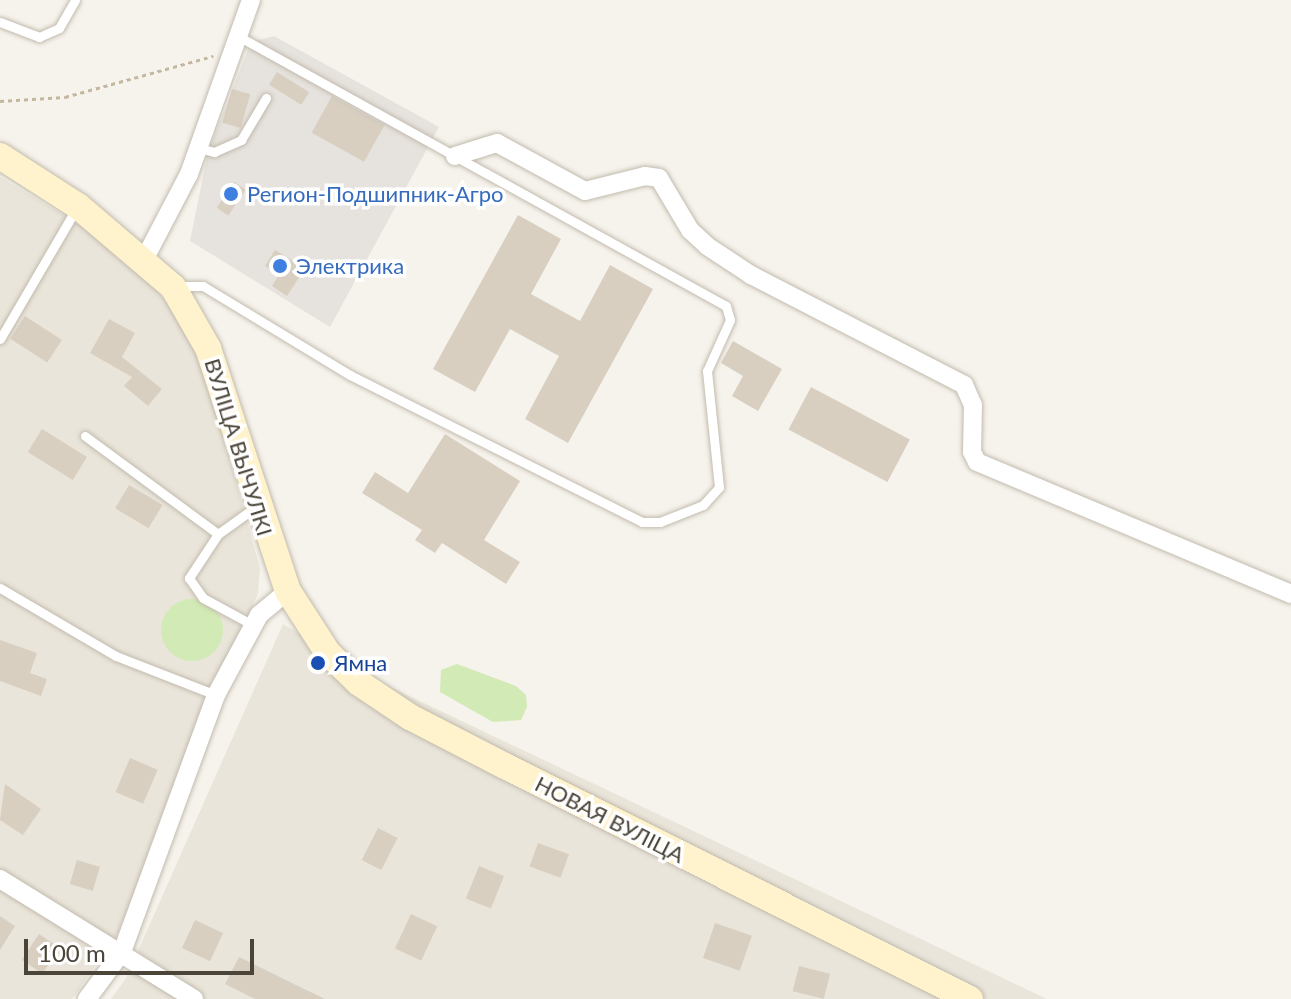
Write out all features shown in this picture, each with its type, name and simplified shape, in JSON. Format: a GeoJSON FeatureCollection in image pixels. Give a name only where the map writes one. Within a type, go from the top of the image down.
{"type":"FeatureCollection","features":[{"type":"Feature","properties":{"kind":"street"},"geometry":{"type":"LineString","coordinates":[[145,258],[199,148],[251,0]]}},
{"type":"Feature","properties":{"kind":"street"},"geometry":{"type":"LineString","coordinates":[[455,156],[497,143],[585,191],[645,176],[659,178],[690,230],[707,246],[751,275],[964,385],[973,405],[972,452],[977,462],[1291,594]]}},
{"type":"Feature","properties":{"kind":"street","name":"ВУЛІЦА ВЫЧУЛКІ"},"geometry":{"type":"LineString","coordinates":[[0,156],[78,206],[145,258],[173,287],[208,348],[257,506],[288,591]]}},
{"type":"Feature","properties":{"kind":"street"},"geometry":{"type":"LineString","coordinates":[[87,999],[122,952],[216,695],[253,625],[288,591]]}},
{"type":"Feature","properties":{"kind":"street","name":"НОВАЯ ВУЛІЦА"},"geometry":{"type":"LineString","coordinates":[[288,591],[328,653],[359,683],[410,717],[970,999]]}},
{"type":"Feature","properties":{"kind":"street"},"geometry":{"type":"LineString","coordinates":[[0,879],[194,999]]}},
{"type":"Feature","properties":{"kind":"lane"},"geometry":{"type":"LineString","coordinates":[[0,22],[39,37],[59,28],[75,0]]}},
{"type":"Feature","properties":{"kind":"lane"},"geometry":{"type":"LineString","coordinates":[[173,287],[203,286],[350,375],[642,522],[660,522],[703,505],[721,476],[707,371],[730,311],[238,36]]}},
{"type":"Feature","properties":{"kind":"lane"},"geometry":{"type":"LineString","coordinates":[[199,148],[214,152],[241,140],[266,98]]}},
{"type":"Feature","properties":{"kind":"lane"},"geometry":{"type":"LineString","coordinates":[[0,339],[78,206]]}},
{"type":"Feature","properties":{"kind":"lane"},"geometry":{"type":"LineString","coordinates":[[85,436],[218,534]]}},
{"type":"Feature","properties":{"kind":"lane"},"geometry":{"type":"LineString","coordinates":[[253,625],[203,598],[189,578],[218,534],[257,506]]}},
{"type":"Feature","properties":{"kind":"lane"},"geometry":{"type":"LineString","coordinates":[[0,588],[116,656],[216,695]]}},
{"type":"Feature","properties":{"kind":"path"},"geometry":{"type":"LineString","coordinates":[[0,101],[65,97],[225,53]]}},
{"type":"Feature","properties":{"kind":"shaded area"},"geometry":{"type":"Polygon","coordinates":[[[274,36],[439,127],[330,327],[190,241],[208,152],[251,42],[274,36]]]}},
{"type":"Feature","properties":{"kind":"shaded area"},"geometry":{"type":"Polygon","coordinates":[[[0,177],[85,228],[148,280],[171,308],[202,361],[260,568],[258,593],[118,933],[72,999],[0,999],[0,177]]]}},
{"type":"Feature","properties":{"kind":"shaded area"},"geometry":{"type":"Polygon","coordinates":[[[283,624],[386,685],[1047,999],[111,999],[126,978],[283,624]]]}},
{"type":"Feature","properties":{"kind":"green space"},"geometry":{"type":"Polygon","coordinates":[[[192,599],[214,608],[223,630],[214,652],[192,661],[170,652],[161,630],[170,608],[192,599]]]}},
{"type":"Feature","properties":{"kind":"green space"},"geometry":{"type":"Polygon","coordinates":[[[457,664],[516,686],[526,695],[527,707],[521,720],[493,722],[440,692],[441,670],[457,664]]]}},
{"type":"Feature","properties":{"kind":"building"},"geometry":{"type":"Polygon","coordinates":[[[277,72],[309,92],[301,105],[269,85],[277,72]]]}},
{"type":"Feature","properties":{"kind":"building"},"geometry":{"type":"Polygon","coordinates":[[[232,89],[250,94],[241,128],[222,123],[232,89]]]}},
{"type":"Feature","properties":{"kind":"building"},"geometry":{"type":"Polygon","coordinates":[[[332,96],[384,125],[364,162],[312,133],[332,96]]]}},
{"type":"Feature","properties":{"kind":"building"},"geometry":{"type":"Polygon","coordinates":[[[234,182],[246,190],[228,216],[217,208],[234,182]]]}},
{"type":"Feature","properties":{"kind":"building"},"geometry":{"type":"Polygon","coordinates":[[[518,215],[561,239],[531,294],[580,321],[610,265],[653,289],[568,443],[525,419],[559,356],[510,329],[475,392],[433,369],[518,215]]]}},
{"type":"Feature","properties":{"kind":"building"},"geometry":{"type":"Polygon","coordinates":[[[275,250],[305,268],[287,296],[272,286],[279,275],[265,266],[275,250]]]}},
{"type":"Feature","properties":{"kind":"building"},"geometry":{"type":"Polygon","coordinates":[[[25,316],[62,340],[47,363],[10,339],[25,316]]]}},
{"type":"Feature","properties":{"kind":"building"},"geometry":{"type":"Polygon","coordinates":[[[109,319],[135,333],[122,357],[162,389],[148,406],[124,386],[132,377],[90,353],[109,319]]]}},
{"type":"Feature","properties":{"kind":"building"},"geometry":{"type":"Polygon","coordinates":[[[733,341],[782,369],[758,411],[732,396],[743,376],[721,363],[733,341]]]}},
{"type":"Feature","properties":{"kind":"building"},"geometry":{"type":"Polygon","coordinates":[[[811,387],[910,440],[887,482],[788,429],[811,387]]]}},
{"type":"Feature","properties":{"kind":"building"},"geometry":{"type":"Polygon","coordinates":[[[42,429],[87,457],[73,480],[28,452],[42,429]]]}},
{"type":"Feature","properties":{"kind":"building"},"geometry":{"type":"Polygon","coordinates":[[[445,434],[520,481],[484,540],[520,562],[506,584],[442,543],[435,553],[415,540],[422,530],[362,493],[375,472],[408,493],[445,434]]]}},
{"type":"Feature","properties":{"kind":"building"},"geometry":{"type":"Polygon","coordinates":[[[129,485],[162,505],[149,528],[115,508],[129,485]]]}},
{"type":"Feature","properties":{"kind":"building"},"geometry":{"type":"Polygon","coordinates":[[[0,640],[37,653],[30,673],[47,679],[41,696],[0,681],[0,640]]]}},
{"type":"Feature","properties":{"kind":"building"},"geometry":{"type":"Polygon","coordinates":[[[130,758],[158,770],[143,804],[116,792],[130,758]]]}},
{"type":"Feature","properties":{"kind":"building"},"geometry":{"type":"Polygon","coordinates":[[[5,784],[41,809],[23,835],[0,820],[5,784]]]}},
{"type":"Feature","properties":{"kind":"building"},"geometry":{"type":"Polygon","coordinates":[[[378,828],[398,838],[381,870],[362,860],[378,828]]]}},
{"type":"Feature","properties":{"kind":"building"},"geometry":{"type":"Polygon","coordinates":[[[538,843],[569,854],[560,878],[529,866],[538,843]]]}},
{"type":"Feature","properties":{"kind":"building"},"geometry":{"type":"Polygon","coordinates":[[[77,860],[100,867],[93,891],[70,884],[77,860]]]}},
{"type":"Feature","properties":{"kind":"building"},"geometry":{"type":"Polygon","coordinates":[[[479,866],[504,876],[491,909],[466,898],[479,866]]]}},
{"type":"Feature","properties":{"kind":"building"},"geometry":{"type":"Polygon","coordinates":[[[411,914],[437,926],[421,961],[395,948],[411,914]]]}},
{"type":"Feature","properties":{"kind":"building"},"geometry":{"type":"Polygon","coordinates":[[[0,916],[15,926],[0,950],[0,916]]]}},
{"type":"Feature","properties":{"kind":"building"},"geometry":{"type":"Polygon","coordinates":[[[195,920],[223,933],[210,961],[182,948],[195,920]]]}},
{"type":"Feature","properties":{"kind":"building"},"geometry":{"type":"Polygon","coordinates":[[[715,923],[752,936],[740,971],[703,958],[715,923]]]}},
{"type":"Feature","properties":{"kind":"building"},"geometry":{"type":"Polygon","coordinates":[[[39,934],[60,948],[42,974],[22,960],[39,934]]]}},
{"type":"Feature","properties":{"kind":"building"},"geometry":{"type":"Polygon","coordinates":[[[239,957],[325,999],[255,999],[225,984],[239,957]]]}},
{"type":"Feature","properties":{"kind":"building"},"geometry":{"type":"Polygon","coordinates":[[[799,966],[830,974],[824,999],[793,991],[799,966]]]}},
{"type":"Feature","properties":{"kind":"place","name":"Регион-Подшипник-Агро"},"geometry":{"type":"Point","coordinates":[231,194]}},
{"type":"Feature","properties":{"kind":"place","name":"Электрика"},"geometry":{"type":"Point","coordinates":[280,266]}},
{"type":"Feature","properties":{"kind":"place","name":"Ямна"},"geometry":{"type":"Point","coordinates":[318,663]}}]}
